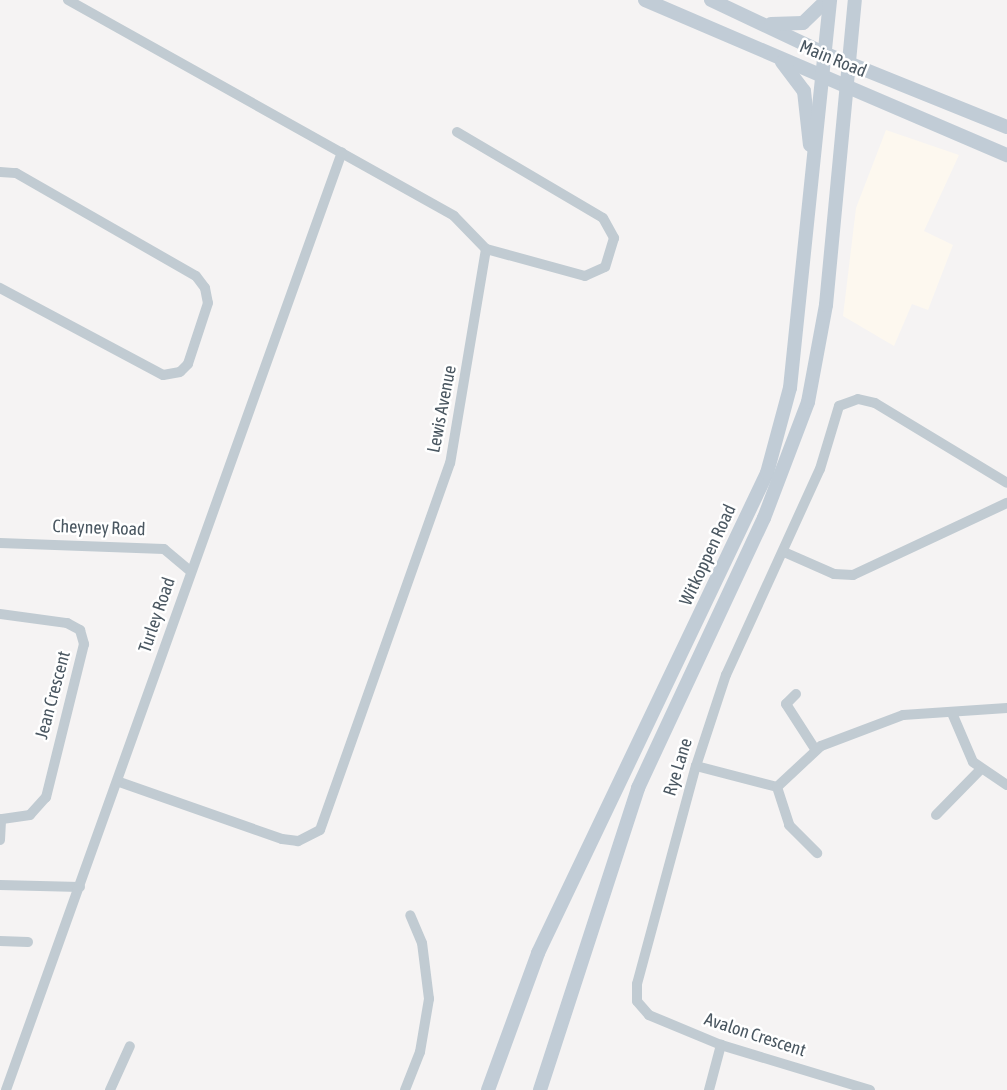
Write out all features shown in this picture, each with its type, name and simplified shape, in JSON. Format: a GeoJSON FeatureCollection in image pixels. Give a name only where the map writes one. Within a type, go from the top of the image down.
{"type":"FeatureCollection","features":[{"type":"Feature","properties":{"kind":"main road","name":"Main Road"},"geometry":{"type":"LineString","coordinates":[[645,0],[1007,155]]}},
{"type":"Feature","properties":{"kind":"main road","name":"Main Road"},"geometry":{"type":"LineString","coordinates":[[710,0],[826,54],[1007,127]]}},
{"type":"Feature","properties":{"kind":"main road"},"geometry":{"type":"LineString","coordinates":[[760,22],[803,23],[829,0]]}},
{"type":"Feature","properties":{"kind":"main road","name":"Witkoppen Road"},"geometry":{"type":"LineString","coordinates":[[488,1090],[538,953],[767,473],[790,388],[814,178],[829,0]]}},
{"type":"Feature","properties":{"kind":"main road","name":"Witkoppen Road"},"geometry":{"type":"LineString","coordinates":[[540,1090],[638,788],[800,432],[825,317],[855,0]]}},
{"type":"Feature","properties":{"kind":"main road"},"geometry":{"type":"LineString","coordinates":[[778,58],[804,91],[814,178]]}},
{"type":"Feature","properties":{"kind":"street"},"geometry":{"type":"LineString","coordinates":[[68,0],[463,222],[486,249],[585,276],[605,267],[614,238],[603,218],[457,132]]}},
{"type":"Feature","properties":{"kind":"street","name":"Turley Road"},"geometry":{"type":"LineString","coordinates":[[6,1090],[119,782],[191,572],[342,152]]}},
{"type":"Feature","properties":{"kind":"street"},"geometry":{"type":"LineString","coordinates":[[0,172],[16,173],[196,276],[205,288],[208,303],[188,364],[180,372],[163,375],[0,288]]}},
{"type":"Feature","properties":{"kind":"street","name":"Lewis Avenue"},"geometry":{"type":"LineString","coordinates":[[119,782],[282,839],[298,841],[320,830],[450,463],[486,249]]}},
{"type":"Feature","properties":{"kind":"street","name":"Rye Lane"},"geometry":{"type":"LineString","coordinates":[[637,1001],[636,984],[696,766],[726,675],[820,470],[835,412],[850,399],[875,403],[1007,483]]}},
{"type":"Feature","properties":{"kind":"street"},"geometry":{"type":"LineString","coordinates":[[783,552],[834,573],[853,575],[1007,503]]}},
{"type":"Feature","properties":{"kind":"street","name":"Cheyney Road"},"geometry":{"type":"LineString","coordinates":[[0,542],[164,548],[191,572]]}},
{"type":"Feature","properties":{"kind":"street","name":"Jean Crescent"},"geometry":{"type":"LineString","coordinates":[[0,614],[67,623],[80,630],[84,644],[59,732],[46,797],[30,815],[1,819],[0,840]]}},
{"type":"Feature","properties":{"kind":"street"},"geometry":{"type":"LineString","coordinates":[[796,694],[786,702],[815,750]]}},
{"type":"Feature","properties":{"kind":"street"},"geometry":{"type":"LineString","coordinates":[[777,787],[815,750],[903,715],[1007,708]]}},
{"type":"Feature","properties":{"kind":"street"},"geometry":{"type":"LineString","coordinates":[[952,713],[981,769],[1007,785]]}},
{"type":"Feature","properties":{"kind":"street"},"geometry":{"type":"LineString","coordinates":[[696,766],[777,787]]}},
{"type":"Feature","properties":{"kind":"street"},"geometry":{"type":"LineString","coordinates":[[936,815],[981,769]]}},
{"type":"Feature","properties":{"kind":"street"},"geometry":{"type":"LineString","coordinates":[[777,787],[789,825],[817,853]]}},
{"type":"Feature","properties":{"kind":"street"},"geometry":{"type":"LineString","coordinates":[[0,885],[80,887]]}},
{"type":"Feature","properties":{"kind":"street"},"geometry":{"type":"LineString","coordinates":[[405,1090],[420,1052],[429,999],[422,943],[410,915]]}},
{"type":"Feature","properties":{"kind":"street"},"geometry":{"type":"LineString","coordinates":[[0,941],[29,942]]}},
{"type":"Feature","properties":{"kind":"street","name":"Avalon Crescent"},"geometry":{"type":"LineString","coordinates":[[637,1001],[649,1015],[721,1045],[870,1090]]}},
{"type":"Feature","properties":{"kind":"street"},"geometry":{"type":"LineString","coordinates":[[110,1090],[130,1045]]}},
{"type":"Feature","properties":{"kind":"street"},"geometry":{"type":"LineString","coordinates":[[709,1090],[721,1045]]}},
{"type":"Feature","properties":{"kind":"shaded area"},"geometry":{"type":"Polygon","coordinates":[[[886,130],[959,155],[924,231],[953,245],[928,310],[912,304],[894,346],[843,316],[856,208],[886,130]]]}}]}
